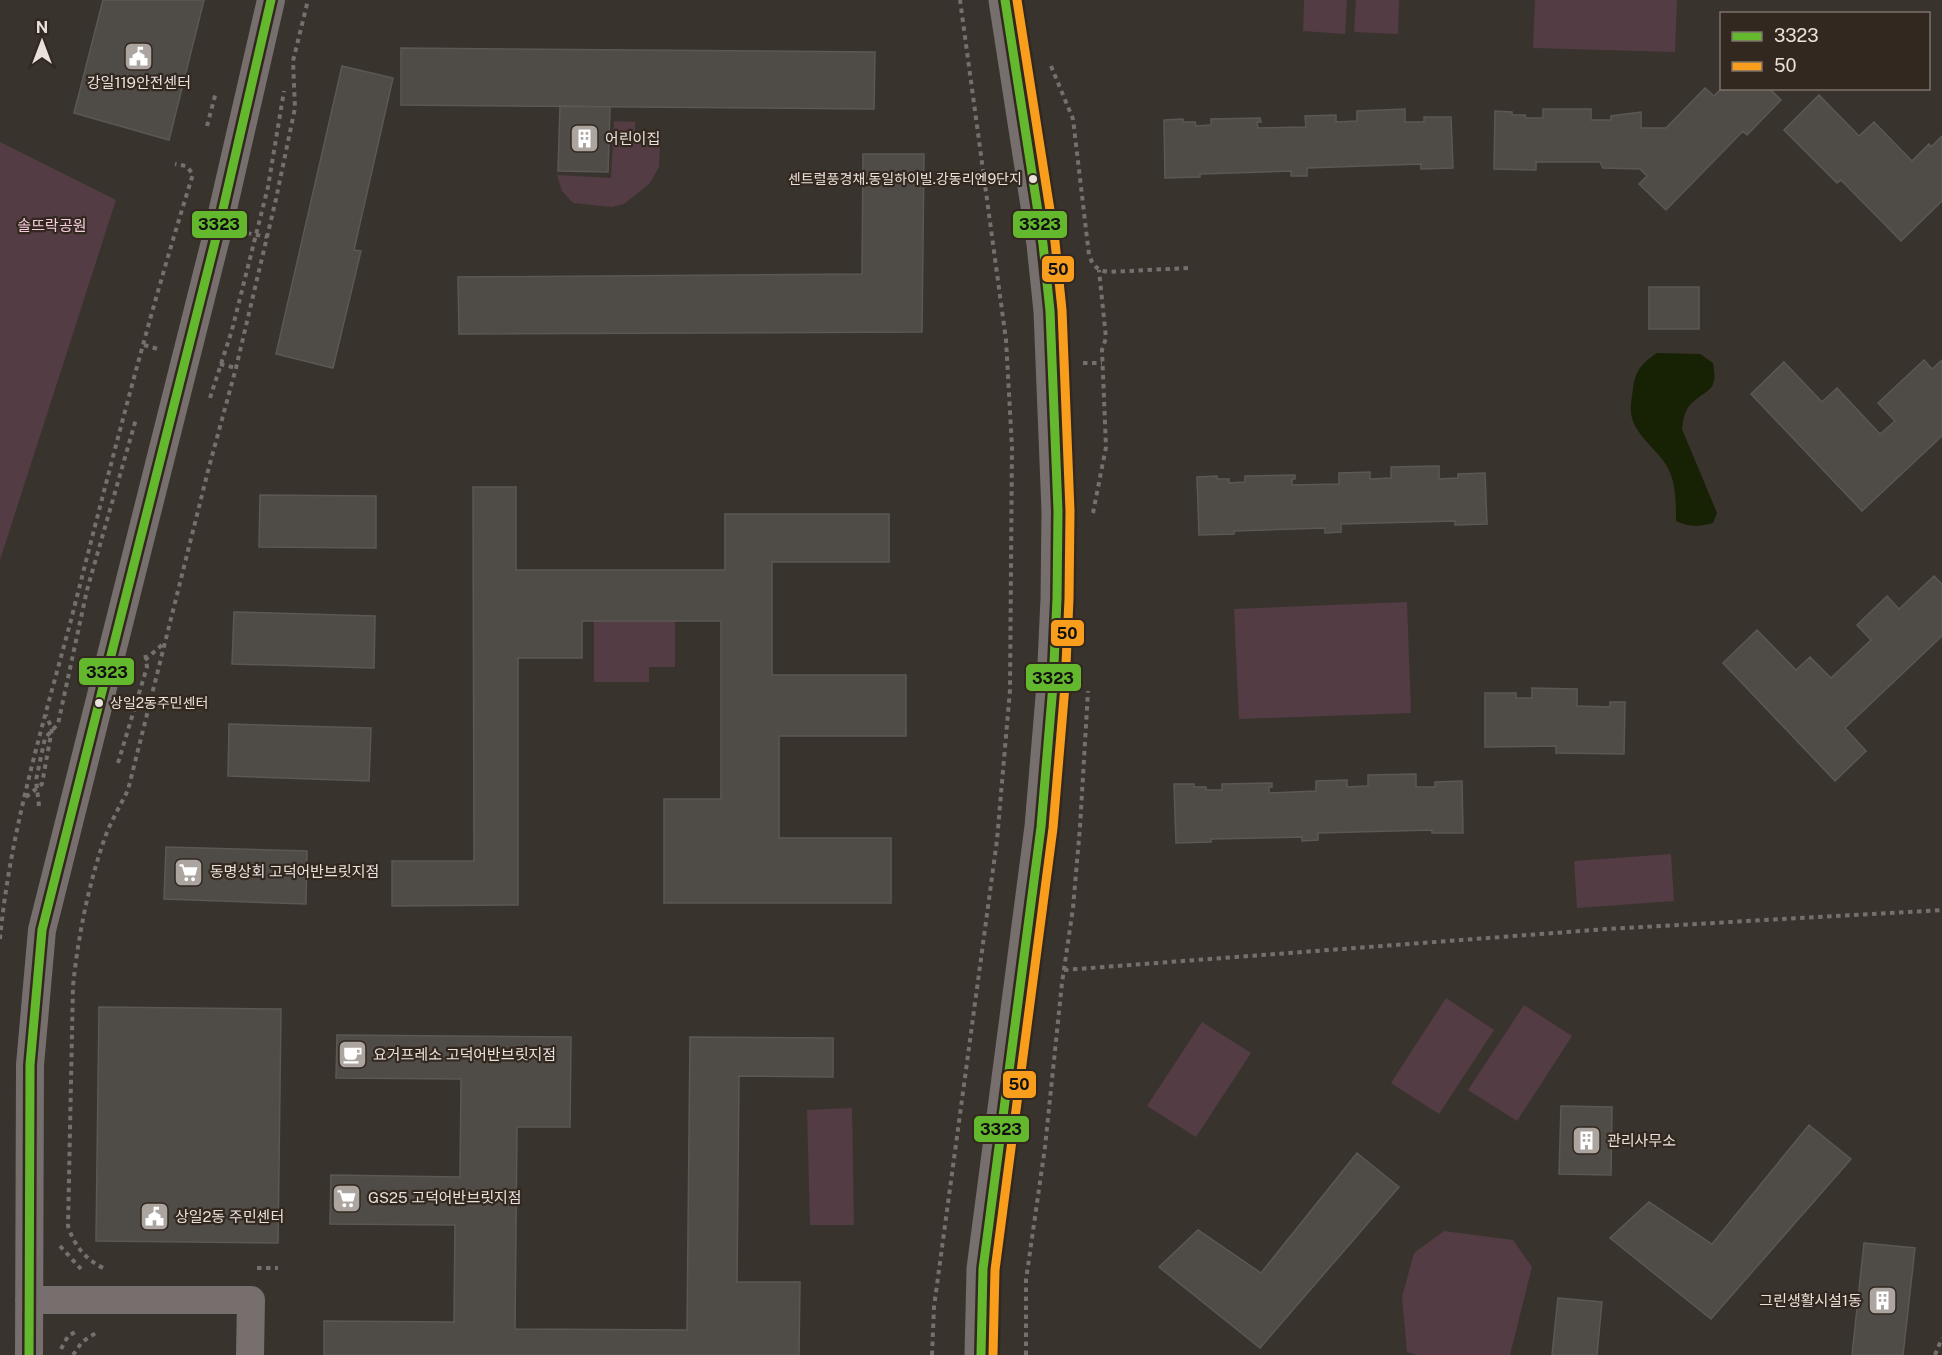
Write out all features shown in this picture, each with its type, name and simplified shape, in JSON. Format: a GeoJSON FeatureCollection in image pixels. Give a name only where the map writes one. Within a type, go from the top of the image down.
{"type":"FeatureCollection","features":[{"type":"Feature","properties":{"kind":"street"},"geometry":{"type":"LineString","coordinates":[[28,1355],[30,1065],[42,930],[220,222],[271,0]]}},
{"type":"Feature","properties":{"kind":"street"},"geometry":{"type":"LineString","coordinates":[[981,1355],[983,1269],[1041,827],[1053,685],[1057,599],[1058,511],[1050,311],[1043,244],[1005,0]]}},
{"type":"Feature","properties":{"kind":"street"},"geometry":{"type":"LineString","coordinates":[[28,1300],[251,1300],[250,1355]]}},
{"type":"Feature","properties":{"kind":"path"},"geometry":{"type":"LineString","coordinates":[[108,1268],[101,1267],[86,1257],[73,1243],[68,1226],[73,986],[76,952],[104,839],[128,790],[236,368],[295,108],[293,62],[308,0]]}},
{"type":"Feature","properties":{"kind":"path"},"geometry":{"type":"LineString","coordinates":[[932,1355],[934,1307],[998,840],[1010,690],[1012,447],[1006,340],[960,0]]}},
{"type":"Feature","properties":{"kind":"path"},"geometry":{"type":"LineString","coordinates":[[1049,56],[1051,67],[1073,119],[1092,265],[1099,270],[1125,272],[1188,268]]}},
{"type":"Feature","properties":{"kind":"path"},"geometry":{"type":"LineString","coordinates":[[207,126],[216,90]]}},
{"type":"Feature","properties":{"kind":"path"},"geometry":{"type":"LineString","coordinates":[[0,939],[10,862],[46,714],[129,400],[193,174],[186,166],[175,164]]}},
{"type":"Feature","properties":{"kind":"path"},"geometry":{"type":"LineString","coordinates":[[206,409],[221,364],[256,235],[267,237]]}},
{"type":"Feature","properties":{"kind":"path"},"geometry":{"type":"LineString","coordinates":[[1099,270],[1106,338]]}},
{"type":"Feature","properties":{"kind":"path"},"geometry":{"type":"LineString","coordinates":[[221,364],[236,368]]}},
{"type":"Feature","properties":{"kind":"path"},"geometry":{"type":"LineString","coordinates":[[146,658],[165,642]]}},
{"type":"Feature","properties":{"kind":"path"},"geometry":{"type":"LineString","coordinates":[[117,768],[147,667],[144,649]]}},
{"type":"Feature","properties":{"kind":"path"},"geometry":{"type":"LineString","coordinates":[[26,797],[42,784],[52,729],[46,714]]}},
{"type":"Feature","properties":{"kind":"path"},"geometry":{"type":"LineString","coordinates":[[1064,969],[1607,929],[1942,910]]}},
{"type":"Feature","properties":{"kind":"path"},"geometry":{"type":"LineString","coordinates":[[58,1244],[81,1269]]}},
{"type":"Feature","properties":{"kind":"path"},"geometry":{"type":"LineString","coordinates":[[246,1268],[278,1268]]}},
{"type":"Feature","properties":{"kind":"path"},"geometry":{"type":"LineString","coordinates":[[58,1355],[68,1336],[81,1329]]}},
{"type":"Feature","properties":{"kind":"path"},"geometry":{"type":"LineString","coordinates":[[73,1355],[81,1342],[100,1331]]}},
{"type":"Feature","properties":{"kind":"path"},"geometry":{"type":"LineString","coordinates":[[1935,1355],[1942,1338]]}},
{"type":"Feature","properties":{"kind":"green space"},"geometry":{"type":"Polygon","coordinates":[[[1304,0],[1347,0],[1345,34],[1303,31],[1304,0]]]}},
{"type":"Feature","properties":{"kind":"green space"},"geometry":{"type":"Polygon","coordinates":[[[1356,0],[1399,0],[1398,34],[1354,32],[1356,0]]]}},
{"type":"Feature","properties":{"kind":"green space"},"geometry":{"type":"Polygon","coordinates":[[[1535,0],[1677,0],[1675,52],[1533,48],[1535,0]]]}},
{"type":"Feature","properties":{"kind":"green space"},"geometry":{"type":"Polygon","coordinates":[[[614,121],[635,122],[635,143],[660,145],[659,167],[650,183],[624,204],[612,207],[573,203],[562,191],[557,175],[611,178],[614,121]]]}},
{"type":"Feature","properties":{"kind":"green space","name":"솔뜨락공원"},"geometry":{"type":"Polygon","coordinates":[[[0,142],[116,200],[0,560],[0,142]]]}},
{"type":"Feature","properties":{"kind":"green space"},"geometry":{"type":"Polygon","coordinates":[[[1407,602],[1411,713],[1239,719],[1234,609],[1407,602]]]}},
{"type":"Feature","properties":{"kind":"green space"},"geometry":{"type":"Polygon","coordinates":[[[594,621],[675,621],[675,667],[649,667],[649,682],[594,682],[594,621]]]}},
{"type":"Feature","properties":{"kind":"green space"},"geometry":{"type":"Polygon","coordinates":[[[1671,854],[1674,901],[1577,908],[1574,861],[1671,854]]]}},
{"type":"Feature","properties":{"kind":"green space"},"geometry":{"type":"Polygon","coordinates":[[[1446,998],[1494,1030],[1439,1114],[1391,1083],[1446,998]]]}},
{"type":"Feature","properties":{"kind":"green space"},"geometry":{"type":"Polygon","coordinates":[[[1524,1005],[1572,1036],[1517,1121],[1468,1090],[1524,1005]]]}},
{"type":"Feature","properties":{"kind":"green space"},"geometry":{"type":"Polygon","coordinates":[[[1202,1022],[1251,1053],[1196,1137],[1147,1106],[1202,1022]]]}},
{"type":"Feature","properties":{"kind":"green space"},"geometry":{"type":"Polygon","coordinates":[[[852,1108],[854,1225],[810,1225],[807,1110],[852,1108]]]}},
{"type":"Feature","properties":{"kind":"green space"},"geometry":{"type":"Polygon","coordinates":[[[1444,1231],[1513,1240],[1532,1267],[1510,1355],[1417,1355],[1407,1352],[1402,1297],[1414,1253],[1444,1231]]]}},
{"type":"Feature","properties":{"kind":"shaded area"},"geometry":{"type":"Polygon","coordinates":[[[1657,353],[1700,354],[1713,363],[1712,385],[1689,406],[1682,429],[1717,513],[1713,523],[1694,526],[1676,521],[1675,492],[1671,475],[1662,459],[1633,422],[1631,407],[1635,377],[1643,364],[1657,353]]]}},
{"type":"Feature","properties":{"kind":"building","name":"강일119안전센터"},"geometry":{"type":"Polygon","coordinates":[[[103,0],[204,0],[169,140],[74,113],[103,0]]]}},
{"type":"Feature","properties":{"kind":"building"},"geometry":{"type":"Polygon","coordinates":[[[401,48],[875,52],[874,109],[401,105],[401,48]]]}},
{"type":"Feature","properties":{"kind":"building"},"geometry":{"type":"Polygon","coordinates":[[[342,66],[393,78],[354,250],[361,251],[333,368],[276,354],[342,66]]]}},
{"type":"Feature","properties":{"kind":"building"},"geometry":{"type":"Polygon","coordinates":[[[1705,88],[1714,96],[1720,90],[1771,90],[1781,100],[1747,135],[1743,131],[1666,210],[1639,184],[1647,176],[1640,169],[1603,168],[1600,162],[1536,162],[1536,170],[1494,169],[1495,111],[1512,112],[1512,115],[1525,115],[1526,118],[1543,118],[1543,109],[1591,109],[1591,120],[1611,120],[1611,116],[1641,112],[1641,128],[1666,128],[1705,88]]]}},
{"type":"Feature","properties":{"kind":"building"},"geometry":{"type":"Polygon","coordinates":[[[1819,95],[1859,136],[1874,122],[1912,161],[1929,144],[1931,147],[1942,136],[1942,201],[1901,241],[1841,180],[1837,183],[1784,130],[1819,95]]]}},
{"type":"Feature","properties":{"kind":"building","name":"어린이집"},"geometry":{"type":"Polygon","coordinates":[[[560,106],[610,107],[608,172],[558,171],[560,106]]]}},
{"type":"Feature","properties":{"kind":"building"},"geometry":{"type":"Polygon","coordinates":[[[1405,109],[1405,122],[1424,122],[1424,117],[1451,117],[1453,168],[1421,169],[1421,164],[1307,168],[1307,176],[1291,176],[1291,171],[1200,174],[1200,177],[1165,178],[1164,120],[1183,119],[1183,122],[1195,122],[1196,126],[1211,125],[1211,119],[1260,118],[1261,122],[1257,122],[1258,128],[1306,127],[1305,116],[1336,115],[1336,122],[1357,121],[1357,111],[1405,109]]]}},
{"type":"Feature","properties":{"kind":"building"},"geometry":{"type":"Polygon","coordinates":[[[863,154],[924,154],[922,332],[459,334],[458,277],[862,274],[863,154]]]}},
{"type":"Feature","properties":{"kind":"building"},"geometry":{"type":"Polygon","coordinates":[[[1649,287],[1699,287],[1699,329],[1649,329],[1649,287]]]}},
{"type":"Feature","properties":{"kind":"building"},"geometry":{"type":"Polygon","coordinates":[[[1924,360],[1932,369],[1942,360],[1942,436],[1862,511],[1751,394],[1784,362],[1822,402],[1837,388],[1880,434],[1895,421],[1878,403],[1924,360]]]}},
{"type":"Feature","properties":{"kind":"building"},"geometry":{"type":"Polygon","coordinates":[[[1439,466],[1439,479],[1458,478],[1458,474],[1485,473],[1487,524],[1455,525],[1455,521],[1341,524],[1341,532],[1325,533],[1325,528],[1234,531],[1234,534],[1199,535],[1197,477],[1217,476],[1217,479],[1229,479],[1229,483],[1245,482],[1245,476],[1295,475],[1292,485],[1339,484],[1339,473],[1370,472],[1370,479],[1391,478],[1391,467],[1439,466]]]}},
{"type":"Feature","properties":{"kind":"building"},"geometry":{"type":"Polygon","coordinates":[[[473,487],[516,487],[516,570],[725,570],[725,514],[889,514],[889,562],[772,562],[772,675],[906,675],[906,736],[779,736],[779,838],[891,838],[891,903],[664,903],[664,799],[721,799],[721,621],[582,621],[582,658],[518,658],[518,905],[392,906],[392,861],[474,861],[473,487]]]}},
{"type":"Feature","properties":{"kind":"building"},"geometry":{"type":"Polygon","coordinates":[[[260,495],[376,496],[376,548],[259,547],[260,495]]]}},
{"type":"Feature","properties":{"kind":"building"},"geometry":{"type":"Polygon","coordinates":[[[1934,576],[1942,584],[1942,636],[1845,728],[1866,751],[1835,781],[1723,663],[1757,630],[1796,670],[1810,657],[1831,678],[1871,640],[1857,625],[1887,596],[1899,609],[1934,576]]]}},
{"type":"Feature","properties":{"kind":"building"},"geometry":{"type":"Polygon","coordinates":[[[234,612],[375,616],[374,668],[232,664],[234,612]]]}},
{"type":"Feature","properties":{"kind":"building"},"geometry":{"type":"Polygon","coordinates":[[[1532,688],[1577,689],[1577,706],[1610,707],[1610,702],[1625,702],[1624,754],[1556,753],[1556,746],[1485,747],[1485,693],[1516,693],[1516,698],[1532,698],[1532,688]]]}},
{"type":"Feature","properties":{"kind":"building"},"geometry":{"type":"Polygon","coordinates":[[[229,724],[371,728],[369,781],[228,776],[229,724]]]}},
{"type":"Feature","properties":{"kind":"building"},"geometry":{"type":"Polygon","coordinates":[[[1416,774],[1416,787],[1435,787],[1435,782],[1462,781],[1463,833],[1432,833],[1432,830],[1318,833],[1318,840],[1302,841],[1302,837],[1211,839],[1211,842],[1176,843],[1174,784],[1194,784],[1194,787],[1206,787],[1206,790],[1222,790],[1222,784],[1272,783],[1269,793],[1316,791],[1316,781],[1347,780],[1347,787],[1368,786],[1368,775],[1416,774]]]}},
{"type":"Feature","properties":{"kind":"building"},"geometry":{"type":"Polygon","coordinates":[[[166,847],[307,851],[306,904],[164,899],[166,847]]]}},
{"type":"Feature","properties":{"kind":"building"},"geometry":{"type":"Polygon","coordinates":[[[99,1007],[281,1009],[278,1243],[96,1241],[99,1007]]]}},
{"type":"Feature","properties":{"kind":"building"},"geometry":{"type":"Polygon","coordinates":[[[337,1035],[571,1037],[570,1127],[517,1127],[515,1329],[687,1330],[690,1037],[833,1038],[833,1077],[739,1076],[737,1282],[800,1282],[799,1355],[324,1355],[324,1321],[454,1322],[455,1225],[330,1224],[331,1175],[460,1177],[461,1079],[336,1078],[337,1035]]]}},
{"type":"Feature","properties":{"kind":"building","name":"관리사무소"},"geometry":{"type":"Polygon","coordinates":[[[1561,1106],[1612,1107],[1611,1175],[1559,1174],[1561,1106]]]}},
{"type":"Feature","properties":{"kind":"building"},"geometry":{"type":"Polygon","coordinates":[[[1809,1125],[1851,1159],[1711,1319],[1610,1238],[1649,1202],[1712,1244],[1809,1125]]]}},
{"type":"Feature","properties":{"kind":"building"},"geometry":{"type":"Polygon","coordinates":[[[1357,1153],[1399,1187],[1260,1348],[1159,1267],[1198,1230],[1261,1273],[1357,1153]]]}},
{"type":"Feature","properties":{"kind":"building","name":"그린생활시설1동"},"geometry":{"type":"Polygon","coordinates":[[[1864,1243],[1915,1248],[1903,1355],[1852,1355],[1864,1243]]]}},
{"type":"Feature","properties":{"kind":"building"},"geometry":{"type":"Polygon","coordinates":[[[1558,1298],[1602,1302],[1597,1355],[1552,1355],[1558,1298]]]}},
{"type":"Feature","properties":{"kind":"transit line","name":"3323"},"geometry":{"type":"LineString","coordinates":[[29,1355],[30,1065],[42,930],[220,222],[271,0]]}},
{"type":"Feature","properties":{"kind":"transit line","name":"3323"},"geometry":{"type":"LineString","coordinates":[[981,1355],[983,1269],[1041,827],[1053,685],[1057,599],[1058,511],[1050,311],[1043,244],[1005,0]]}},
{"type":"Feature","properties":{"kind":"transit line","name":"50"},"geometry":{"type":"LineString","coordinates":[[993,1355],[995,1270],[1053,828],[1065,686],[1069,599],[1070,511],[1062,310],[1055,242],[1017,0]]}},
{"type":"Feature","properties":{"kind":"place","name":"강일119안전센터"},"geometry":{"type":"Point","coordinates":[139,56]}},
{"type":"Feature","properties":{"kind":"place","name":"어린이집"},"geometry":{"type":"Point","coordinates":[584,139]}},
{"type":"Feature","properties":{"kind":"place","name":"센트럴풍경채.동일하이빌.강동리엔9단지"},"geometry":{"type":"Point","coordinates":[1033,179]}},
{"type":"Feature","properties":{"kind":"place","name":"상일2동주민센터"},"geometry":{"type":"Point","coordinates":[99,703]}},
{"type":"Feature","properties":{"kind":"place","name":"동명상회 고덕어반브릿지점"},"geometry":{"type":"Point","coordinates":[189,872]}},
{"type":"Feature","properties":{"kind":"place","name":"요거프레소 고덕어반브릿지점"},"geometry":{"type":"Point","coordinates":[352,1055]}},
{"type":"Feature","properties":{"kind":"place","name":"관리사무소"},"geometry":{"type":"Point","coordinates":[1586,1141]}},
{"type":"Feature","properties":{"kind":"place","name":"GS25 고덕어반브릿지점"},"geometry":{"type":"Point","coordinates":[347,1198]}},
{"type":"Feature","properties":{"kind":"place","name":"상일2동 주민센터"},"geometry":{"type":"Point","coordinates":[154,1217]}},
{"type":"Feature","properties":{"kind":"place","name":"그린생활시설1동"},"geometry":{"type":"Point","coordinates":[1883,1301]}}]}
